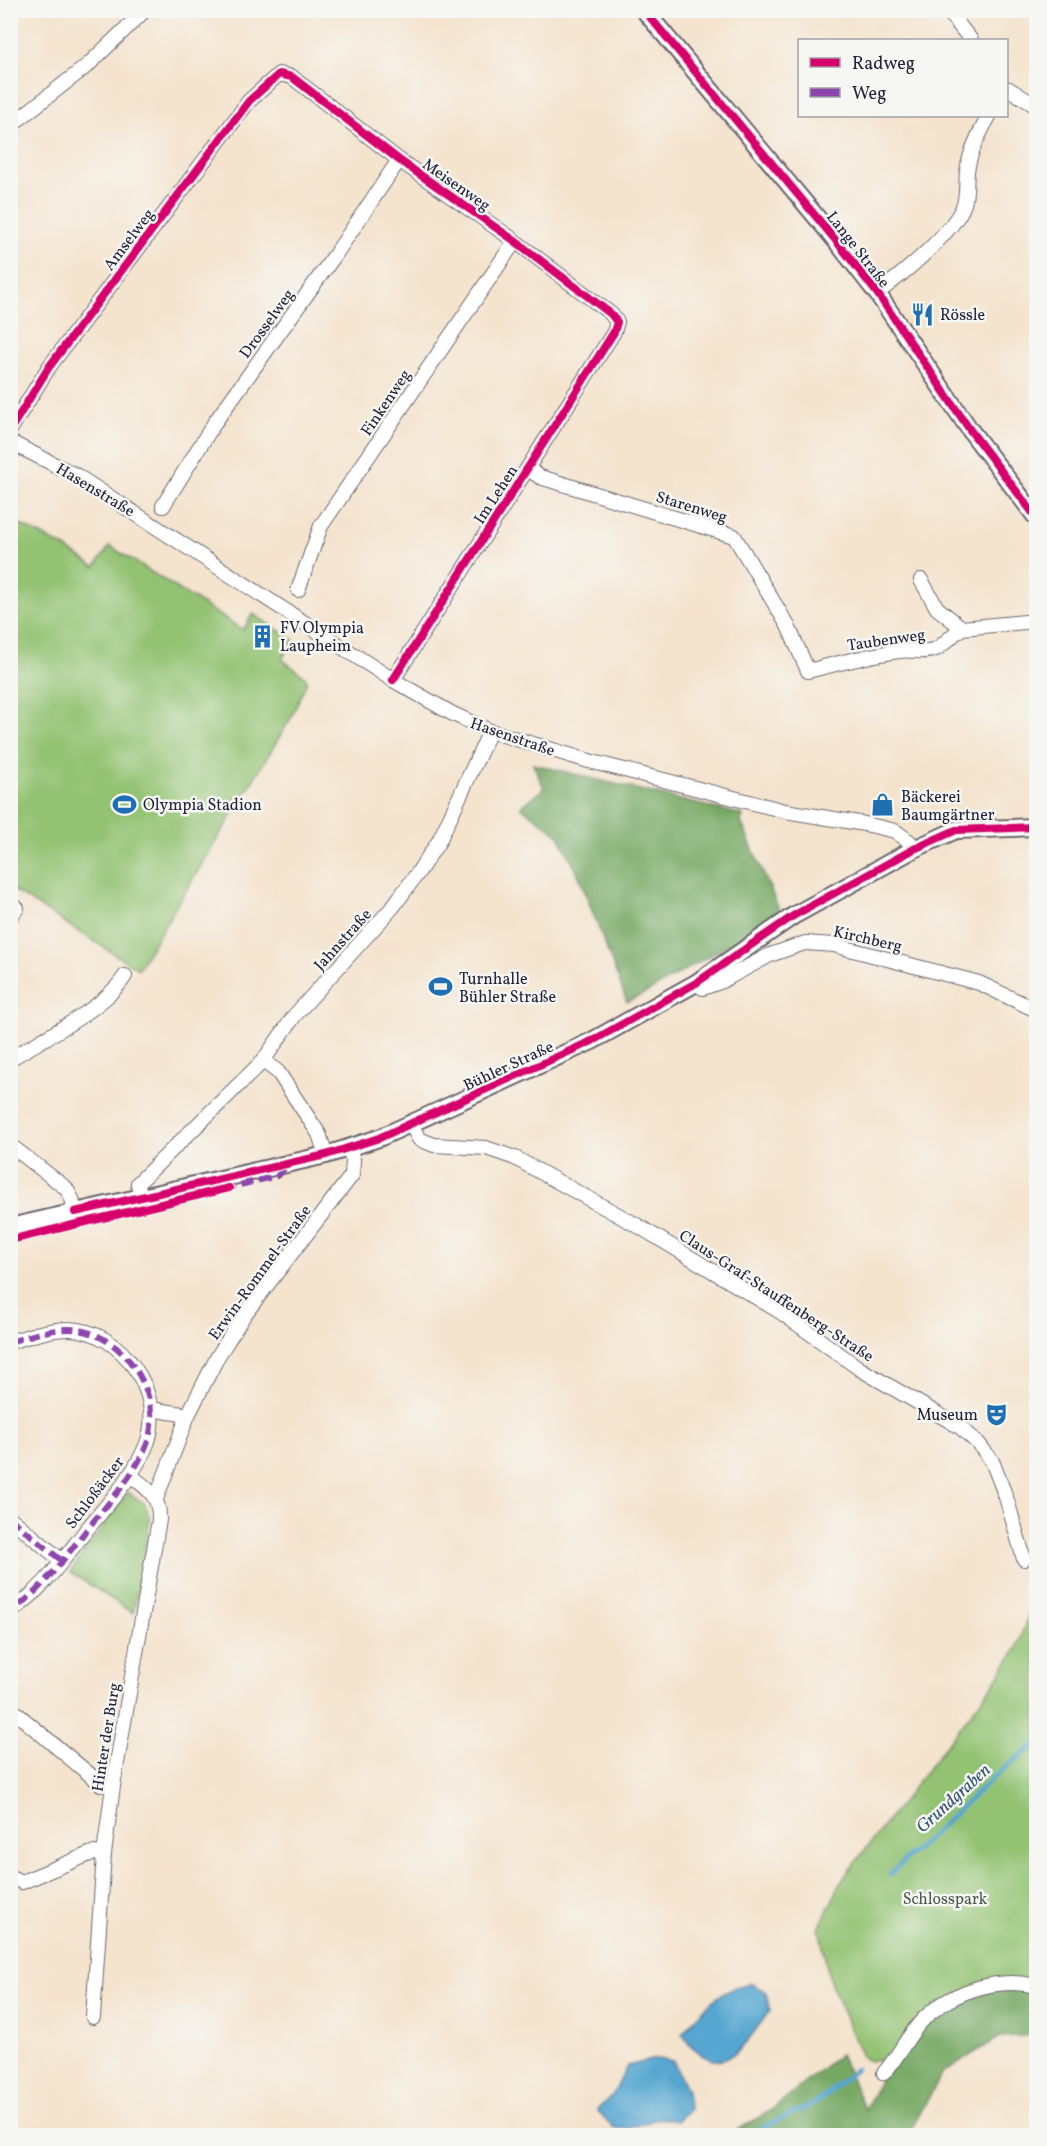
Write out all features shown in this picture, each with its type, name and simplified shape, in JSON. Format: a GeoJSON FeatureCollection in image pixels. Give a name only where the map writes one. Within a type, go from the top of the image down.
{"type":"FeatureCollection","features":[{"type":"Feature","properties":{"kind":"street"},"geometry":{"type":"LineString","coordinates":[[10,126],[88,65],[146,10]]}},
{"type":"Feature","properties":{"kind":"street","name":"Lange Straße"},"geometry":{"type":"LineString","coordinates":[[644,10],[877,293],[976,438],[1036,517]]}},
{"type":"Feature","properties":{"kind":"street"},"geometry":{"type":"LineString","coordinates":[[951,12],[970,39]]}},
{"type":"Feature","properties":{"kind":"street","name":"Meisenweg"},"geometry":{"type":"LineString","coordinates":[[279,74],[292,77],[399,159],[515,241],[611,314],[617,322]]}},
{"type":"Feature","properties":{"kind":"street","name":"Amselweg"},"geometry":{"type":"LineString","coordinates":[[10,430],[49,367],[249,101],[279,74]]}},
{"type":"Feature","properties":{"kind":"street"},"geometry":{"type":"LineString","coordinates":[[1008,90],[1036,106]]}},
{"type":"Feature","properties":{"kind":"street"},"geometry":{"type":"LineString","coordinates":[[877,293],[893,282],[951,225],[964,204],[970,159],[976,138],[988,117]]}},
{"type":"Feature","properties":{"kind":"street","name":"Drosselweg"},"geometry":{"type":"LineString","coordinates":[[163,506],[215,422],[335,255],[399,159]]}},
{"type":"Feature","properties":{"kind":"street","name":"Finkenweg"},"geometry":{"type":"LineString","coordinates":[[298,590],[321,526],[515,241]]}},
{"type":"Feature","properties":{"kind":"street","name":"Im Lehen"},"geometry":{"type":"LineString","coordinates":[[393,680],[614,332],[617,322]]}},
{"type":"Feature","properties":{"kind":"street","name":"Hasenstraße"},"geometry":{"type":"LineString","coordinates":[[10,442],[76,476],[393,680],[451,713],[490,731],[589,761],[786,811],[895,831],[910,842],[914,849]]}},
{"type":"Feature","properties":{"kind":"street","name":"Starenweg"},"geometry":{"type":"LineString","coordinates":[[528,469],[540,477],[734,536],[788,626],[808,671]]}},
{"type":"Feature","properties":{"kind":"street","name":"Taubenweg"},"geometry":{"type":"LineString","coordinates":[[808,671],[868,656],[938,648],[962,628],[937,608],[921,580]]}},
{"type":"Feature","properties":{"kind":"street"},"geometry":{"type":"LineString","coordinates":[[962,628],[1036,621]]}},
{"type":"Feature","properties":{"kind":"street","name":"Jahnstraße"},"geometry":{"type":"LineString","coordinates":[[140,1196],[138,1183],[263,1061],[295,1015],[392,908],[439,841],[490,731]]}},
{"type":"Feature","properties":{"kind":"street"},"geometry":{"type":"LineString","coordinates":[[914,849],[956,830],[1036,827]]}},
{"type":"Feature","properties":{"kind":"street","name":"Bühler Straße"},"geometry":{"type":"LineString","coordinates":[[10,1227],[326,1155],[349,1149],[411,1124],[592,1041],[696,983],[793,916],[914,849]]}},
{"type":"Feature","properties":{"kind":"street","name":"Kirchberg"},"geometry":{"type":"LineString","coordinates":[[696,983],[703,988],[720,982],[770,955],[805,943],[834,945],[979,983],[1036,1010]]}},
{"type":"Feature","properties":{"kind":"street"},"geometry":{"type":"LineString","coordinates":[[10,1059],[100,1003],[118,988],[125,976]]}},
{"type":"Feature","properties":{"kind":"street"},"geometry":{"type":"LineString","coordinates":[[263,1061],[278,1072],[320,1134],[326,1155]]}},
{"type":"Feature","properties":{"kind":"street","name":"Claus-Graf-Stauffenberg-Straße"},"geometry":{"type":"LineString","coordinates":[[411,1124],[419,1139],[434,1145],[486,1149],[515,1158],[681,1252],[782,1314],[860,1369],[960,1427],[978,1443],[992,1461],[1006,1497],[1024,1559]]}},
{"type":"Feature","properties":{"kind":"street"},"geometry":{"type":"LineString","coordinates":[[10,1145],[66,1188],[75,1212]]}},
{"type":"Feature","properties":{"kind":"street","name":"Erwin-Rommel-Straße"},"geometry":{"type":"LineString","coordinates":[[156,1499],[188,1416],[218,1356],[244,1316],[352,1175],[353,1160],[349,1149]]}},
{"type":"Feature","properties":{"kind":"street","name":"Schloßäcker"},"geometry":{"type":"LineString","coordinates":[[10,1342],[49,1331],[70,1329],[100,1338],[123,1353],[134,1366],[147,1394],[152,1421],[148,1439],[130,1475],[41,1586],[10,1611]]}},
{"type":"Feature","properties":{"kind":"street"},"geometry":{"type":"LineString","coordinates":[[151,1409],[188,1416]]}},
{"type":"Feature","properties":{"kind":"street"},"geometry":{"type":"LineString","coordinates":[[130,1475],[150,1491],[156,1499]]}},
{"type":"Feature","properties":{"kind":"street","name":"Hinter der Burg"},"geometry":{"type":"LineString","coordinates":[[93,2017],[104,1854],[112,1786],[159,1520],[156,1499]]}},
{"type":"Feature","properties":{"kind":"street"},"geometry":{"type":"LineString","coordinates":[[10,1518],[62,1561]]}},
{"type":"Feature","properties":{"kind":"street"},"geometry":{"type":"LineString","coordinates":[[11,1709],[101,1784],[112,1786]]}},
{"type":"Feature","properties":{"kind":"street"},"geometry":{"type":"LineString","coordinates":[[10,1877],[22,1882],[92,1853],[104,1854]]}},
{"type":"Feature","properties":{"kind":"street"},"geometry":{"type":"LineString","coordinates":[[884,2073],[919,2024],[939,2007],[968,1991],[993,1985],[1024,1983],[1036,1986]]}},
{"type":"Feature","properties":{"kind":"green space","name":"Olympia Stadion"},"geometry":{"type":"Polygon","coordinates":[[[11,520],[64,547],[95,567],[110,546],[243,630],[253,614],[294,640],[282,659],[307,681],[291,718],[138,969],[11,889],[11,520]]]}},
{"type":"Feature","properties":{"kind":"green space"},"geometry":{"type":"Polygon","coordinates":[[[533,764],[743,815],[741,822],[781,914],[627,1002],[578,874],[558,834],[521,807],[544,788],[533,764]]]}},
{"type":"Feature","properties":{"kind":"green space"},"geometry":{"type":"Polygon","coordinates":[[[128,1492],[145,1504],[150,1520],[133,1613],[70,1572],[128,1492]]]}},
{"type":"Feature","properties":{"kind":"green space","name":"Schlosspark"},"geometry":{"type":"Polygon","coordinates":[[[1032,1605],[1036,1606],[1036,1981],[881,2061],[870,2061],[862,2057],[830,1981],[819,1928],[842,1880],[995,1682],[1017,1648],[1032,1605]]]}},
{"type":"Feature","properties":{"kind":"green space"},"geometry":{"type":"Polygon","coordinates":[[[1036,1981],[1036,2035],[1000,2037],[943,2072],[908,2135],[727,2136],[770,2111],[840,2054],[865,2110],[892,2054],[938,2004],[1036,1981]]]}},
{"type":"Feature","properties":{"kind":"water"},"geometry":{"type":"Polygon","coordinates":[[[750,1983],[766,1992],[770,2010],[741,2048],[720,2060],[708,2059],[696,2050],[682,2034],[704,2008],[719,1996],[750,1983]]]}},
{"type":"Feature","properties":{"kind":"water"},"geometry":{"type":"Polygon","coordinates":[[[656,2059],[673,2061],[687,2091],[689,2110],[677,2121],[660,2118],[627,2129],[614,2128],[597,2110],[614,2093],[627,2066],[656,2059]]]}},
{"type":"Feature","properties":{"kind":"waterway","name":"Grundgraben"},"geometry":{"type":"LineString","coordinates":[[890,1874],[996,1775],[1036,1744]]}},
{"type":"Feature","properties":{"kind":"waterway","name":"Grundgraben"},"geometry":{"type":"LineString","coordinates":[[745,2136],[819,2101],[856,2069]]}},
{"type":"Feature","properties":{"kind":"marked path"},"geometry":{"type":"LineString","coordinates":[[223,1189],[277,1176],[287,1166]]}},
{"type":"Feature","properties":{"kind":"marked path"},"geometry":{"type":"LineString","coordinates":[[10,1342],[62,1329],[88,1332],[106,1340],[134,1367],[144,1384],[150,1403],[151,1422],[148,1441],[143,1453],[122,1487],[52,1573],[33,1594],[10,1612]]}},
{"type":"Feature","properties":{"kind":"marked path"},"geometry":{"type":"LineString","coordinates":[[10,1518],[62,1561]]}},
{"type":"Feature","properties":{"kind":"cycle path"},"geometry":{"type":"LineString","coordinates":[[644,10],[877,293],[970,430],[1036,517]]}},
{"type":"Feature","properties":{"kind":"cycle path"},"geometry":{"type":"LineString","coordinates":[[10,430],[49,367],[249,101],[279,74],[292,77],[399,160],[515,241],[611,314],[617,322],[614,332],[393,680]]}},
{"type":"Feature","properties":{"kind":"cycle path"},"geometry":{"type":"LineString","coordinates":[[75,1212],[326,1155],[379,1138],[592,1041],[696,983],[793,916],[914,849],[956,830],[1036,827]]}},
{"type":"Feature","properties":{"kind":"cycle path"},"geometry":{"type":"LineString","coordinates":[[10,1240],[229,1188]]}},
{"type":"Feature","properties":{"kind":"place","name":"Rössle"},"geometry":{"type":"Point","coordinates":[922,314]}},
{"type":"Feature","properties":{"kind":"place","name":"FV Olympia Laupheim"},"geometry":{"type":"Point","coordinates":[262,636]}},
{"type":"Feature","properties":{"kind":"place","name":"Olympia Stadion"},"geometry":{"type":"Point","coordinates":[125,804]}},
{"type":"Feature","properties":{"kind":"place","name":"Bäckerei Baumgärtner"},"geometry":{"type":"Point","coordinates":[883,805]}},
{"type":"Feature","properties":{"kind":"place","name":"Turnhalle Bühler Straße"},"geometry":{"type":"Point","coordinates":[441,987]}},
{"type":"Feature","properties":{"kind":"place","name":"Museum"},"geometry":{"type":"Point","coordinates":[996,1414]}}]}
